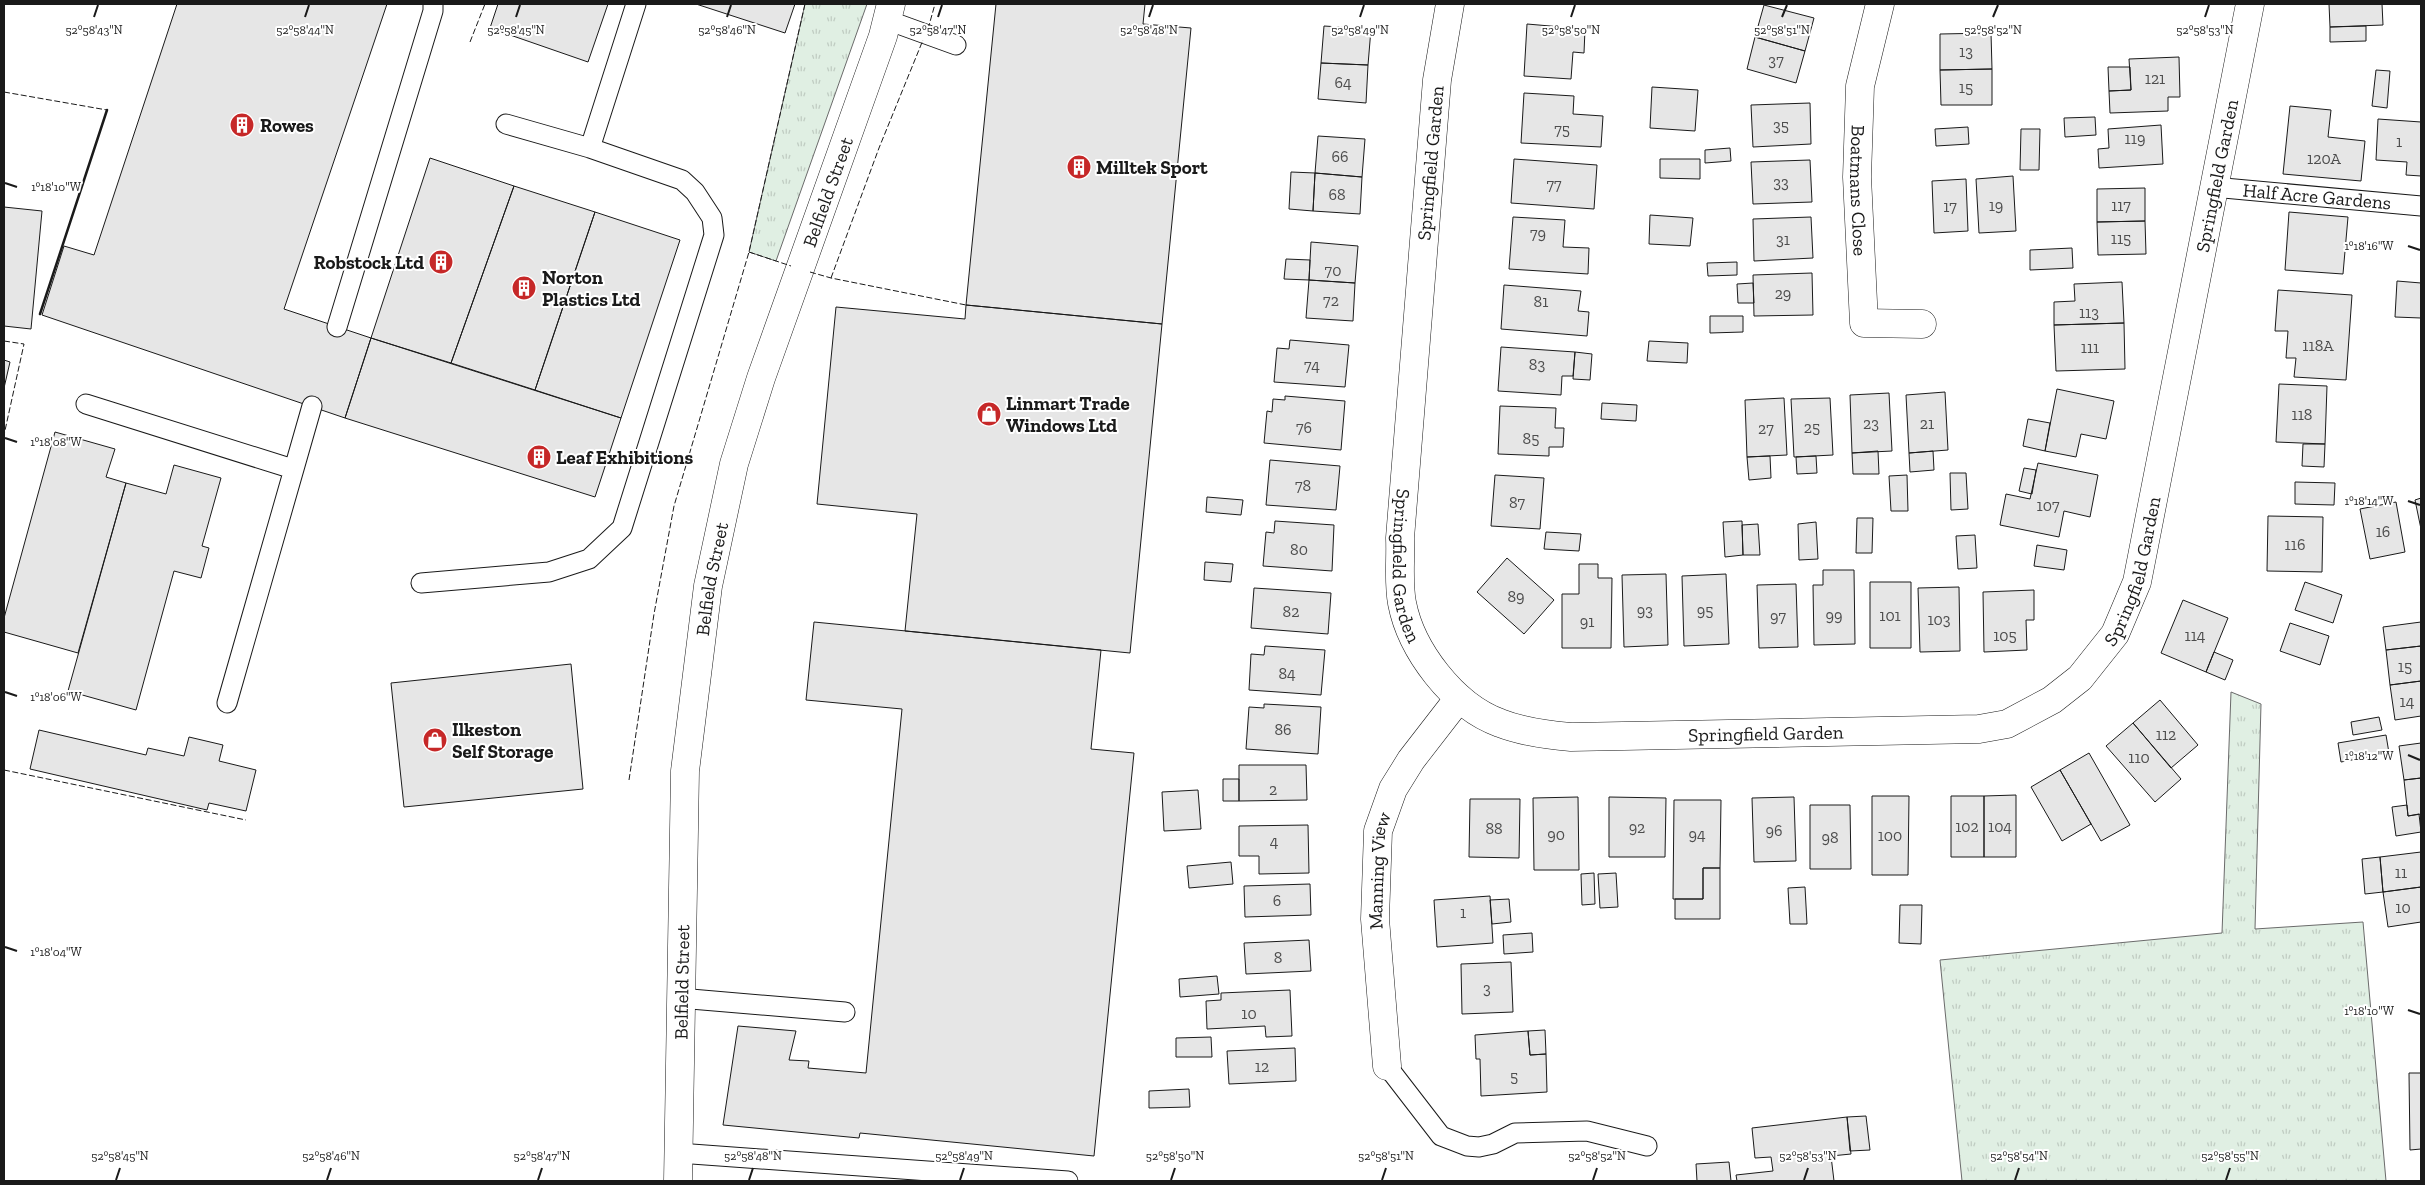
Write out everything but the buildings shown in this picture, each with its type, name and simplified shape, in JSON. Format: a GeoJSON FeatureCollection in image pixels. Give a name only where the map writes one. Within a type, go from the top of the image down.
{"type":"FeatureCollection","features":[{"type":"Feature","properties":{"kind":"street","name":"Springfield Garden"},"geometry":{"type":"LineString","coordinates":[[1450,4],[1437,80],[1400,538],[1402,601],[1408,625],[1432,670],[1459,698],[1497,723],[1532,734],[1571,737],[1979,729],[2007,724],[2052,700],[2080,678],[2102,652],[2114,634],[2137,582],[2250,4]]}},
{"type":"Feature","properties":{"kind":"street","name":"Boatmans Close"},"geometry":{"type":"LineString","coordinates":[[1880,4],[1860,86],[1857,176],[1864,323],[1922,324]]}},
{"type":"Feature","properties":{"kind":"street","name":"Belfield Street"},"geometry":{"type":"LineString","coordinates":[[678,1181],[679,998],[684,771],[708,586],[734,464],[761,378],[889,12]]}},
{"type":"Feature","properties":{"kind":"street","name":"Manning View"},"geometry":{"type":"LineString","coordinates":[[1387,1066],[1375,919],[1378,831],[1393,790],[1411,760],[1459,698]]}},
{"type":"Feature","properties":{"kind":"lane"},"geometry":{"type":"LineString","coordinates":[[337,327],[433,11],[432,4]]}},
{"type":"Feature","properties":{"kind":"lane"},"geometry":{"type":"LineString","coordinates":[[590,148],[636,4]]}},
{"type":"Feature","properties":{"kind":"lane"},"geometry":{"type":"LineString","coordinates":[[889,12],[956,45]]}},
{"type":"Feature","properties":{"kind":"lane"},"geometry":{"type":"LineString","coordinates":[[421,583],[549,572],[590,559],[622,528],[714,235],[712,218],[696,192],[682,180],[590,148],[506,124]]}},
{"type":"Feature","properties":{"kind":"lane","name":"Half Acre Gardens"},"geometry":{"type":"LineString","coordinates":[[2213,187],[2421,206]]}},
{"type":"Feature","properties":{"kind":"lane"},"geometry":{"type":"LineString","coordinates":[[86,404],[293,468]]}},
{"type":"Feature","properties":{"kind":"lane"},"geometry":{"type":"LineString","coordinates":[[227,703],[312,406]]}},
{"type":"Feature","properties":{"kind":"lane"},"geometry":{"type":"LineString","coordinates":[[679,998],[845,1012]]}},
{"type":"Feature","properties":{"kind":"lane"},"geometry":{"type":"LineString","coordinates":[[1387,1066],[1441,1136],[1467,1146],[1479,1147],[1493,1144],[1515,1133],[1578,1131],[1647,1146]]}},
{"type":"Feature","properties":{"kind":"lane"},"geometry":{"type":"LineString","coordinates":[[678,1153],[1068,1181]]}},
{"type":"Feature","properties":{"kind":"green space"},"geometry":{"type":"Polygon","coordinates":[[[805,4],[867,4],[776,261],[749,252],[805,4]]]}},
{"type":"Feature","properties":{"kind":"green space"},"geometry":{"type":"Polygon","coordinates":[[[2231,692],[2261,704],[2255,929],[2363,922],[2386,1181],[1962,1181],[1940,960],[2222,933],[2231,692]]]}},
{"type":"Feature","properties":{"kind":"fence"},"geometry":{"type":"LineString","coordinates":[[470,42],[485,4]]}},
{"type":"Feature","properties":{"kind":"fence"},"geometry":{"type":"LineString","coordinates":[[629,780],[654,614],[674,506],[749,252],[805,4]]}},
{"type":"Feature","properties":{"kind":"fence"},"geometry":{"type":"LineString","coordinates":[[928,29],[935,4]]}},
{"type":"Feature","properties":{"kind":"fence"},"geometry":{"type":"LineString","coordinates":[[831,278],[879,148],[923,40]]}},
{"type":"Feature","properties":{"kind":"fence"},"geometry":{"type":"LineString","coordinates":[[4,92],[107,110]]}},
{"type":"Feature","properties":{"kind":"fence"},"geometry":{"type":"LineString","coordinates":[[749,252],[791,266]]}},
{"type":"Feature","properties":{"kind":"fence"},"geometry":{"type":"LineString","coordinates":[[810,272],[831,278],[966,305]]}},
{"type":"Feature","properties":{"kind":"fence"},"geometry":{"type":"LineString","coordinates":[[4,341],[24,344],[4,435]]}},
{"type":"Feature","properties":{"kind":"fence"},"geometry":{"type":"LineString","coordinates":[[4,770],[246,820]]}},
{"type":"Feature","properties":{"kind":"wall"},"geometry":{"type":"LineString","coordinates":[[40,314],[107,110]]}},
{"type":"Feature","properties":{"kind":"place","name":"Rowes"},"geometry":{"type":"Point","coordinates":[242,125]}},
{"type":"Feature","properties":{"kind":"place","name":"Milltek Sport"},"geometry":{"type":"Point","coordinates":[1079,167]}},
{"type":"Feature","properties":{"kind":"place","name":"Robstock Ltd"},"geometry":{"type":"Point","coordinates":[441,262]}},
{"type":"Feature","properties":{"kind":"place","name":"Norton Plastics Ltd"},"geometry":{"type":"Point","coordinates":[524,288]}},
{"type":"Feature","properties":{"kind":"place","name":"Linmart Trade Windows Ltd"},"geometry":{"type":"Point","coordinates":[989,414]}},
{"type":"Feature","properties":{"kind":"place","name":"Leaf Exhibitions"},"geometry":{"type":"Point","coordinates":[539,457]}},
{"type":"Feature","properties":{"kind":"place","name":"Ilkeston Self Storage"},"geometry":{"type":"Point","coordinates":[435,740]}}]}
